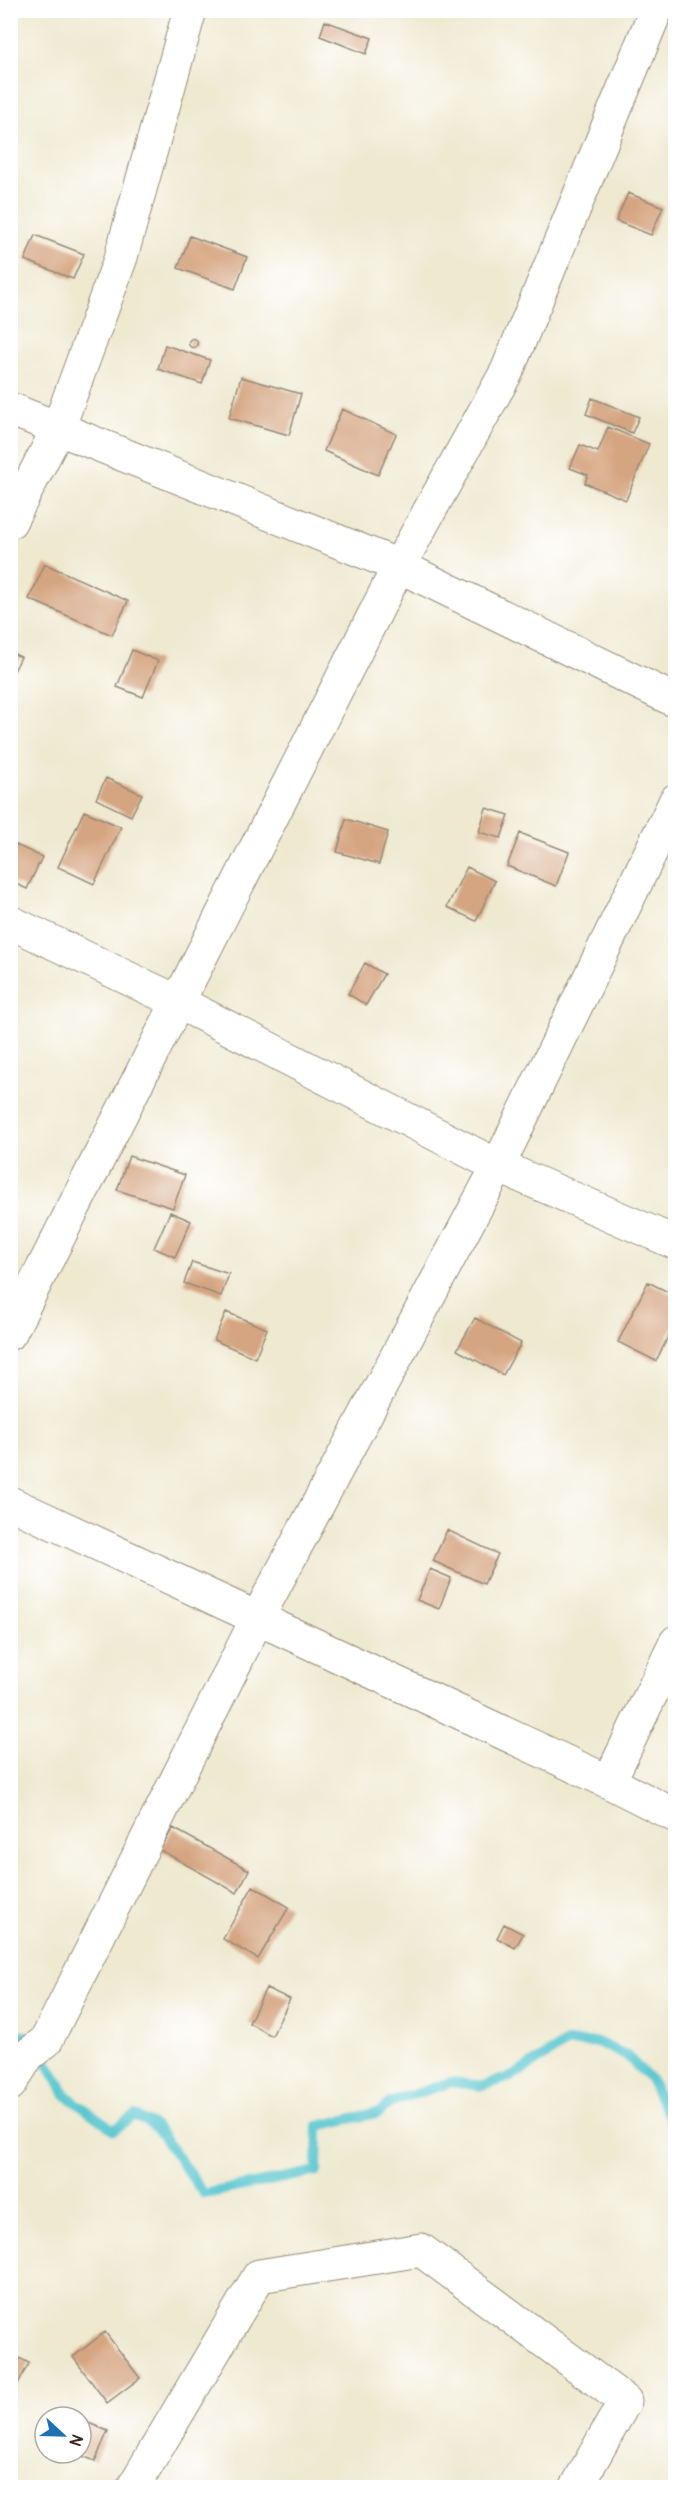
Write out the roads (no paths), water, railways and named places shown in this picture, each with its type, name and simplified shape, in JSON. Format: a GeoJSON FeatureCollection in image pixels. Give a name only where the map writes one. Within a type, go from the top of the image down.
{"type":"FeatureCollection","features":[{"type":"Feature","properties":{"kind":"street"},"geometry":{"type":"LineString","coordinates":[[10,522],[58,429],[121,257],[190,10]]}},
{"type":"Feature","properties":{"kind":"street"},"geometry":{"type":"LineString","coordinates":[[10,1333],[399,566],[507,371],[656,10]]}},
{"type":"Feature","properties":{"kind":"street"},"geometry":{"type":"LineString","coordinates":[[10,409],[399,566],[675,701]]}},
{"type":"Feature","properties":{"kind":"street"},"geometry":{"type":"LineString","coordinates":[[10,2084],[37,2048],[258,1617],[498,1166],[675,800]]}},
{"type":"Feature","properties":{"kind":"street"},"geometry":{"type":"LineString","coordinates":[[10,922],[178,1002],[498,1166],[675,1243]]}},
{"type":"Feature","properties":{"kind":"street"},"geometry":{"type":"LineString","coordinates":[[10,1503],[609,1782],[675,1816]]}},
{"type":"Feature","properties":{"kind":"street"},"geometry":{"type":"LineString","coordinates":[[609,1782],[675,1642]]}},
{"type":"Feature","properties":{"kind":"street"},"geometry":{"type":"LineString","coordinates":[[133,2487],[259,2276],[421,2250],[625,2401],[576,2487]]}},
{"type":"Feature","properties":{"kind":"waterway"},"geometry":{"type":"LineString","coordinates":[[10,2032],[32,2038],[67,2096],[114,2130],[134,2115],[156,2127],[204,2194],[317,2171],[318,2126],[380,2112],[391,2102],[451,2082],[483,2086],[513,2076],[566,2043],[597,2042],[627,2056],[650,2079],[676,2129]]}}]}
